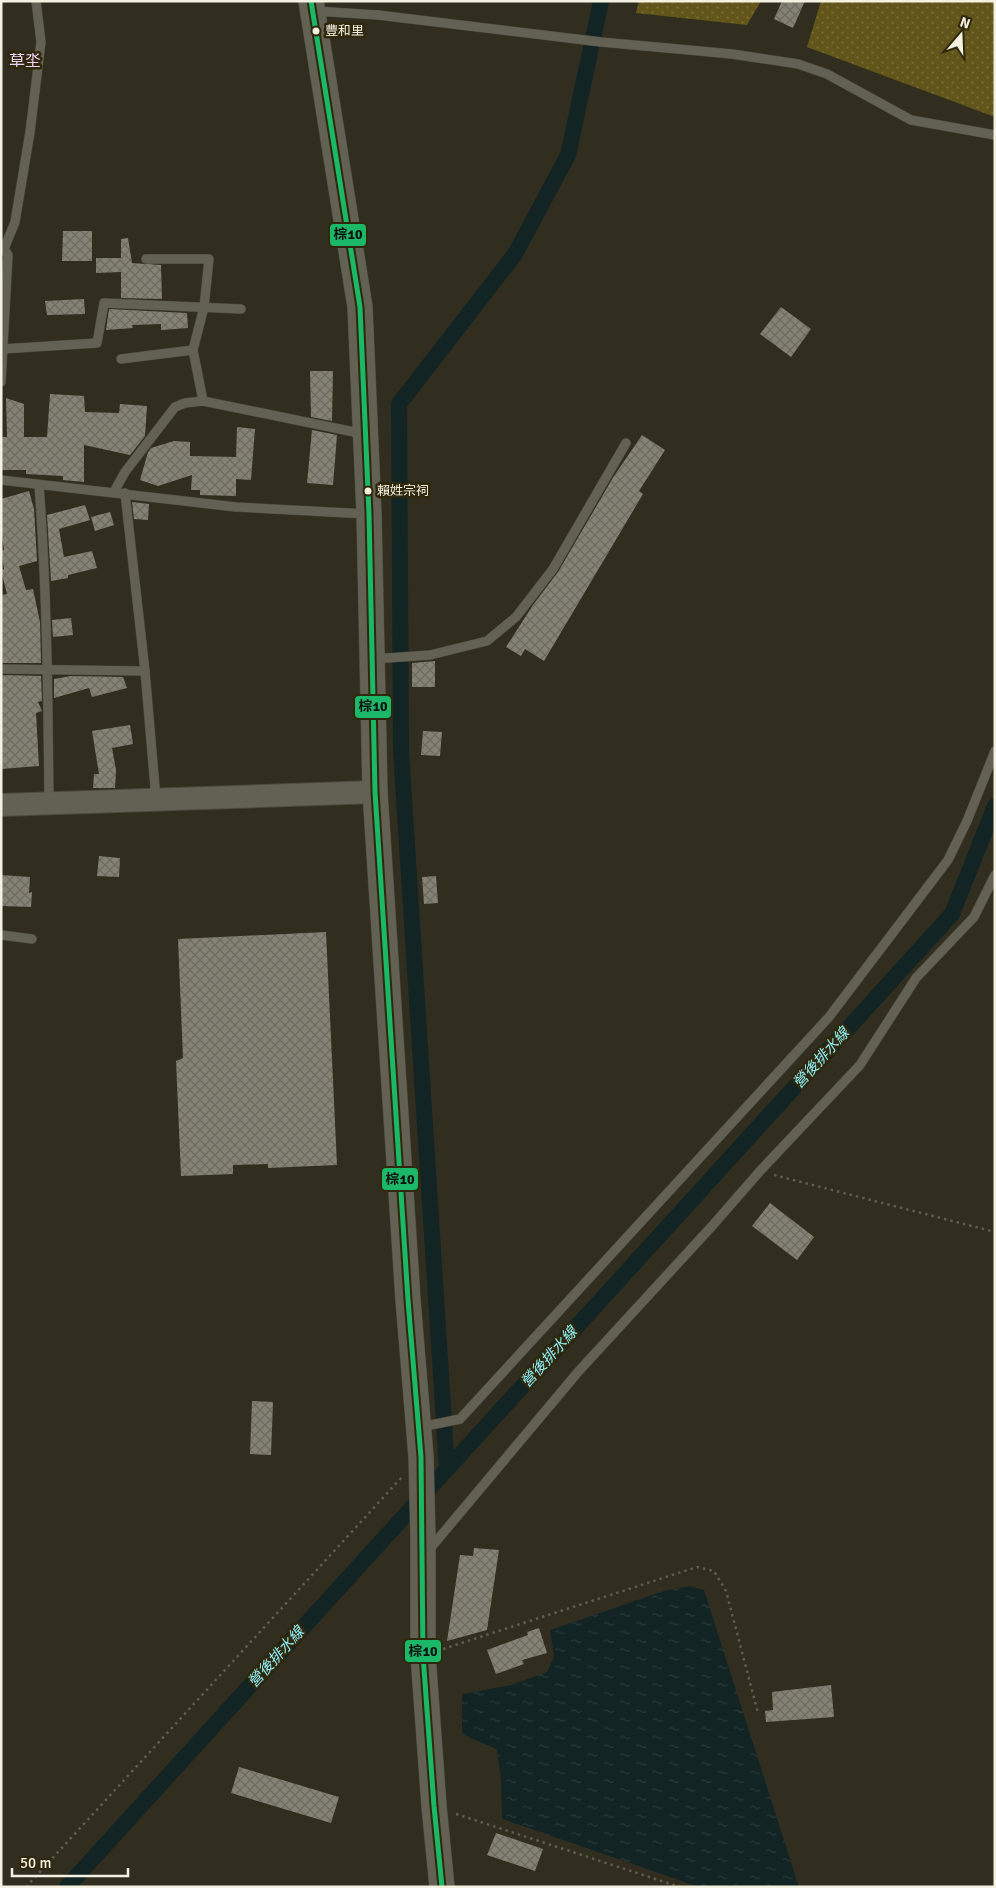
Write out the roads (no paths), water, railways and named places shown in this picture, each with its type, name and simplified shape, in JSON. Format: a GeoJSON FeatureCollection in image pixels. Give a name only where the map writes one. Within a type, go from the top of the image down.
{"type":"FeatureCollection","features":[{"type":"Feature","properties":{"kind":"main road"},"geometry":{"type":"LineString","coordinates":[[311,6],[360,307],[367,435],[375,792],[408,1300],[421,1463],[423,1655],[442,1887]]}},
{"type":"Feature","properties":{"kind":"street"},"geometry":{"type":"LineString","coordinates":[[1,805],[375,792]]}},
{"type":"Feature","properties":{"kind":"lane"},"geometry":{"type":"LineString","coordinates":[[1,382],[8,255],[3,249],[15,222],[30,132],[41,42],[36,1]]}},
{"type":"Feature","properties":{"kind":"lane"},"geometry":{"type":"LineString","coordinates":[[311,6],[601,42],[732,54],[798,64],[826,74],[910,120],[995,135]]}},
{"type":"Feature","properties":{"kind":"lane"},"geometry":{"type":"LineString","coordinates":[[146,258],[209,259],[204,307],[193,350],[203,401]]}},
{"type":"Feature","properties":{"kind":"lane"},"geometry":{"type":"LineString","coordinates":[[2,349],[97,343],[104,303],[241,309]]}},
{"type":"Feature","properties":{"kind":"lane"},"geometry":{"type":"LineString","coordinates":[[121,359],[193,350]]}},
{"type":"Feature","properties":{"kind":"lane"},"geometry":{"type":"LineString","coordinates":[[114,492],[125,472],[175,408],[185,403],[203,401],[367,435]]}},
{"type":"Feature","properties":{"kind":"lane"},"geometry":{"type":"LineString","coordinates":[[372,659],[430,654],[487,641],[516,618],[553,570],[626,443]]}},
{"type":"Feature","properties":{"kind":"lane"},"geometry":{"type":"LineString","coordinates":[[1,480],[236,507],[369,514]]}},
{"type":"Feature","properties":{"kind":"lane"},"geometry":{"type":"LineString","coordinates":[[39,485],[45,573],[49,803]]}},
{"type":"Feature","properties":{"kind":"lane"},"geometry":{"type":"LineString","coordinates":[[125,493],[145,671],[156,799]]}},
{"type":"Feature","properties":{"kind":"lane"},"geometry":{"type":"LineString","coordinates":[[1,669],[145,671]]}},
{"type":"Feature","properties":{"kind":"lane"},"geometry":{"type":"LineString","coordinates":[[418,1428],[460,1419],[828,1017],[948,860],[967,821],[995,751]]}},
{"type":"Feature","properties":{"kind":"lane"},"geometry":{"type":"LineString","coordinates":[[423,1547],[760,1171],[860,1065],[916,978],[974,917],[995,875]]}},
{"type":"Feature","properties":{"kind":"lane"},"geometry":{"type":"LineString","coordinates":[[1,936],[32,939]]}},
{"type":"Feature","properties":{"kind":"water"},"geometry":{"type":"Polygon","coordinates":[[[690,1586],[704,1590],[799,1887],[699,1887],[502,1819],[501,1780],[497,1750],[462,1733],[462,1694],[511,1685],[547,1672],[554,1657],[550,1630],[664,1591],[690,1586]]]}},
{"type":"Feature","properties":{"kind":"waterway"},"geometry":{"type":"LineString","coordinates":[[447,1469],[401,751],[399,404],[515,254],[568,155],[601,1]]}},
{"type":"Feature","properties":{"kind":"waterway","name":"營後排水線"},"geometry":{"type":"LineString","coordinates":[[67,1887],[952,914],[995,806]]}},
{"type":"Feature","properties":{"kind":"place","name":"豐和里"},"geometry":{"type":"Point","coordinates":[316,31]}},
{"type":"Feature","properties":{"kind":"place","name":"賴姓宗祠"},"geometry":{"type":"Point","coordinates":[368,491]}},
{"type":"Feature","properties":{"kind":"district","name":"草坔"},"geometry":{"type":"Point","coordinates":[25,61]}}]}
